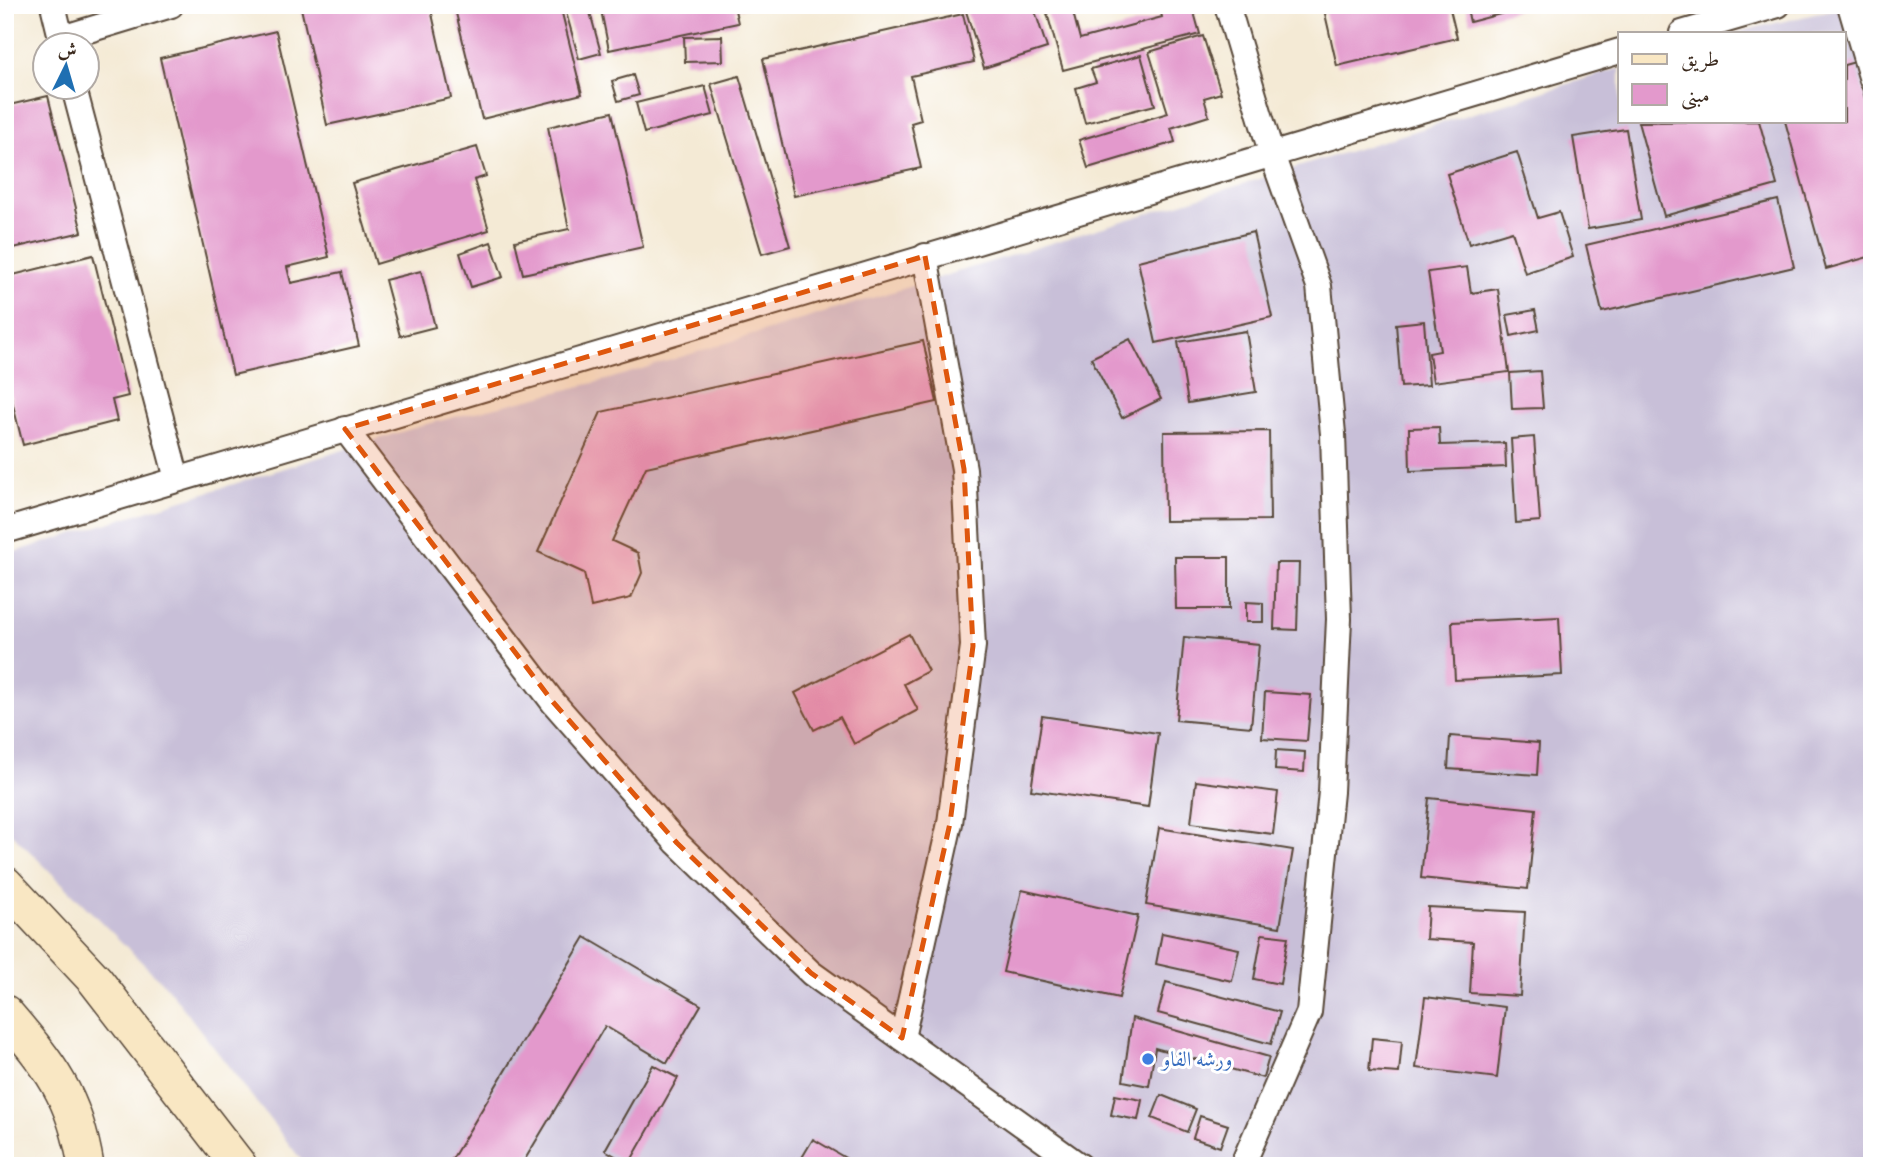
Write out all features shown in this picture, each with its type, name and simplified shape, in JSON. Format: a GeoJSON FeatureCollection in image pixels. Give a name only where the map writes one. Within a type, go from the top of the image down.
{"type":"FeatureCollection","features":[{"type":"Feature","properties":{"kind":"main road"},"geometry":{"type":"LineString","coordinates":[[5,884],[96,980],[239,1166]]}},
{"type":"Feature","properties":{"kind":"main road"},"geometry":{"type":"LineString","coordinates":[[5,1013],[62,1085],[80,1128],[86,1166]]}},
{"type":"Feature","properties":{"kind":"street"},"geometry":{"type":"LineString","coordinates":[[53,5],[60,32]]}},
{"type":"Feature","properties":{"kind":"street"},"geometry":{"type":"LineString","coordinates":[[92,32],[171,5]]}},
{"type":"Feature","properties":{"kind":"street"},"geometry":{"type":"LineString","coordinates":[[1227,5],[1271,152],[1319,286],[1333,434],[1339,619],[1331,792],[1309,1012],[1241,1166]]}},
{"type":"Feature","properties":{"kind":"street"},"geometry":{"type":"LineString","coordinates":[[1685,32],[1778,5]]}},
{"type":"Feature","properties":{"kind":"street"},"geometry":{"type":"LineString","coordinates":[[1850,5],[1872,80]]}},
{"type":"Feature","properties":{"kind":"street"},"geometry":{"type":"LineString","coordinates":[[5,531],[1271,152],[1618,52]]}},
{"type":"Feature","properties":{"kind":"street"},"geometry":{"type":"LineString","coordinates":[[79,102],[177,479]]}},
{"type":"Feature","properties":{"kind":"street"},"geometry":{"type":"LineString","coordinates":[[902,1038],[950,823],[973,646],[964,470],[925,256]]}},
{"type":"Feature","properties":{"kind":"street"},"geometry":{"type":"LineString","coordinates":[[345,429],[553,702],[677,843],[811,974],[1080,1166]]}},
{"type":"Feature","properties":{"kind":"highlighted area"},"geometry":{"type":"Polygon","coordinates":[[[925,256],[964,469],[973,646],[950,823],[902,1038],[811,973],[677,843],[553,702],[345,429],[925,256]]]}},
{"type":"Feature","properties":{"kind":"shaded area"},"geometry":{"type":"Polygon","coordinates":[[[1854,5],[1872,5],[1872,1166],[306,1166],[166,986],[5,827],[5,555],[427,424],[606,380],[1618,69],[1618,122],[1846,122],[1846,32],[1737,32],[1854,5]]]}},
{"type":"Feature","properties":{"kind":"building"},"geometry":{"type":"Polygon","coordinates":[[[313,5],[430,5],[451,98],[327,125],[301,8],[313,5]]]}},
{"type":"Feature","properties":{"kind":"building"},"geometry":{"type":"Polygon","coordinates":[[[454,5],[560,5],[582,94],[482,119],[454,5]]]}},
{"type":"Feature","properties":{"kind":"building"},"geometry":{"type":"Polygon","coordinates":[[[564,5],[588,5],[601,53],[579,59],[564,5]]]}},
{"type":"Feature","properties":{"kind":"building"},"geometry":{"type":"Polygon","coordinates":[[[600,5],[753,6],[735,10],[738,23],[609,50],[600,5]]]}},
{"type":"Feature","properties":{"kind":"building"},"geometry":{"type":"Polygon","coordinates":[[[964,5],[1033,5],[1047,48],[984,68],[964,5]]]}},
{"type":"Feature","properties":{"kind":"building"},"geometry":{"type":"Polygon","coordinates":[[[1071,5],[1080,39],[1162,17],[1159,5],[1192,5],[1200,34],[1063,70],[1045,6],[1071,5]]]}},
{"type":"Feature","properties":{"kind":"building"},"geometry":{"type":"Polygon","coordinates":[[[1323,5],[1449,5],[1457,38],[1337,66],[1323,5]]]}},
{"type":"Feature","properties":{"kind":"building"},"geometry":{"type":"Polygon","coordinates":[[[1466,5],[1531,5],[1531,6],[1470,22],[1466,5]]]}},
{"type":"Feature","properties":{"kind":"building"},"geometry":{"type":"Polygon","coordinates":[[[963,14],[974,62],[911,76],[921,120],[911,123],[921,168],[794,196],[763,59],[963,14]]]}},
{"type":"Feature","properties":{"kind":"building"},"geometry":{"type":"Polygon","coordinates":[[[276,31],[329,257],[287,267],[291,283],[342,272],[359,346],[233,375],[160,58],[276,31]]]}},
{"type":"Feature","properties":{"kind":"building"},"geometry":{"type":"Polygon","coordinates":[[[722,36],[723,61],[685,62],[684,37],[722,36]]]}},
{"type":"Feature","properties":{"kind":"building"},"geometry":{"type":"Polygon","coordinates":[[[1203,36],[1221,93],[1204,98],[1209,116],[1171,128],[1175,142],[1088,168],[1079,140],[1168,113],[1149,52],[1203,36]]]}},
{"type":"Feature","properties":{"kind":"building"},"geometry":{"type":"Polygon","coordinates":[[[1141,55],[1155,105],[1085,123],[1076,88],[1096,82],[1091,69],[1141,55]]]}},
{"type":"Feature","properties":{"kind":"building"},"geometry":{"type":"Polygon","coordinates":[[[1855,62],[1872,124],[1872,256],[1826,269],[1785,122],[1846,122],[1846,64],[1855,62]]]}},
{"type":"Feature","properties":{"kind":"building"},"geometry":{"type":"Polygon","coordinates":[[[633,75],[639,95],[618,101],[612,81],[633,75]]]}},
{"type":"Feature","properties":{"kind":"building"},"geometry":{"type":"Polygon","coordinates":[[[739,76],[790,246],[762,254],[711,84],[739,76]]]}},
{"type":"Feature","properties":{"kind":"building"},"geometry":{"type":"Polygon","coordinates":[[[705,86],[713,115],[644,133],[636,103],[705,86]]]}},
{"type":"Feature","properties":{"kind":"building"},"geometry":{"type":"Polygon","coordinates":[[[32,100],[32,102],[50,102],[82,232],[5,250],[5,106],[32,100]]]}},
{"type":"Feature","properties":{"kind":"building"},"geometry":{"type":"Polygon","coordinates":[[[612,112],[643,247],[523,274],[515,241],[569,229],[548,127],[612,112]]]}},
{"type":"Feature","properties":{"kind":"building"},"geometry":{"type":"Polygon","coordinates":[[[1638,122],[1759,122],[1777,185],[1664,216],[1638,122]]]}},
{"type":"Feature","properties":{"kind":"building"},"geometry":{"type":"Polygon","coordinates":[[[1626,129],[1641,220],[1588,229],[1573,137],[1626,129]]]}},
{"type":"Feature","properties":{"kind":"building"},"geometry":{"type":"Polygon","coordinates":[[[477,147],[486,176],[474,180],[489,230],[376,264],[352,183],[477,147]]]}},
{"type":"Feature","properties":{"kind":"building"},"geometry":{"type":"Polygon","coordinates":[[[1517,152],[1538,218],[1559,212],[1573,257],[1525,273],[1512,231],[1469,244],[1447,174],[1517,152]]]}},
{"type":"Feature","properties":{"kind":"building"},"geometry":{"type":"Polygon","coordinates":[[[1778,200],[1794,267],[1602,312],[1586,245],[1778,200]]]}},
{"type":"Feature","properties":{"kind":"building"},"geometry":{"type":"Polygon","coordinates":[[[1253,232],[1272,317],[1156,343],[1138,261],[1253,232]]]}},
{"type":"Feature","properties":{"kind":"building"},"geometry":{"type":"Polygon","coordinates":[[[491,242],[503,277],[471,287],[460,253],[491,242]]]}},
{"type":"Feature","properties":{"kind":"building"},"geometry":{"type":"Polygon","coordinates":[[[93,255],[128,396],[112,400],[117,421],[23,445],[5,373],[5,277],[93,255]]]}},
{"type":"Feature","properties":{"kind":"building"},"geometry":{"type":"Polygon","coordinates":[[[1467,267],[1471,293],[1498,289],[1509,372],[1433,382],[1429,353],[1440,351],[1428,272],[1467,267]]]}},
{"type":"Feature","properties":{"kind":"building"},"geometry":{"type":"Polygon","coordinates":[[[421,271],[435,327],[400,336],[385,280],[421,271]]]}},
{"type":"Feature","properties":{"kind":"building"},"geometry":{"type":"Polygon","coordinates":[[[1535,310],[1539,330],[1511,336],[1507,315],[1535,310]]]}},
{"type":"Feature","properties":{"kind":"building"},"geometry":{"type":"Polygon","coordinates":[[[1424,321],[1429,385],[1401,387],[1396,324],[1424,321]]]}},
{"type":"Feature","properties":{"kind":"building"},"geometry":{"type":"Polygon","coordinates":[[[1246,331],[1256,392],[1188,403],[1178,342],[1246,331]]]}},
{"type":"Feature","properties":{"kind":"building"},"geometry":{"type":"Polygon","coordinates":[[[1130,339],[1161,399],[1122,418],[1091,358],[1130,339]]]}},
{"type":"Feature","properties":{"kind":"building"},"geometry":{"type":"Polygon","coordinates":[[[923,341],[937,402],[646,467],[612,541],[638,553],[642,573],[631,598],[591,607],[584,573],[538,552],[601,412],[923,341]]]}},
{"type":"Feature","properties":{"kind":"building"},"geometry":{"type":"Polygon","coordinates":[[[1540,371],[1543,408],[1512,409],[1510,373],[1540,371]]]}},
{"type":"Feature","properties":{"kind":"building"},"geometry":{"type":"Polygon","coordinates":[[[1439,427],[1440,445],[1505,443],[1506,467],[1410,471],[1409,428],[1439,427]]]}},
{"type":"Feature","properties":{"kind":"building"},"geometry":{"type":"Polygon","coordinates":[[[1269,431],[1270,520],[1165,521],[1164,432],[1269,431]]]}},
{"type":"Feature","properties":{"kind":"building"},"geometry":{"type":"Polygon","coordinates":[[[1534,437],[1540,521],[1516,523],[1511,439],[1534,437]]]}},
{"type":"Feature","properties":{"kind":"building"},"geometry":{"type":"Polygon","coordinates":[[[1175,557],[1229,557],[1229,609],[1176,609],[1175,557]]]}},
{"type":"Feature","properties":{"kind":"building"},"geometry":{"type":"Polygon","coordinates":[[[1276,563],[1299,563],[1297,630],[1274,629],[1276,563]]]}},
{"type":"Feature","properties":{"kind":"building"},"geometry":{"type":"Polygon","coordinates":[[[1246,602],[1263,603],[1263,622],[1246,622],[1246,602]]]}},
{"type":"Feature","properties":{"kind":"building"},"geometry":{"type":"Polygon","coordinates":[[[1559,617],[1562,675],[1455,680],[1452,622],[1559,617]]]}},
{"type":"Feature","properties":{"kind":"building"},"geometry":{"type":"Polygon","coordinates":[[[909,634],[928,671],[904,684],[918,710],[854,744],[840,717],[814,730],[795,693],[909,634]]]}},
{"type":"Feature","properties":{"kind":"building"},"geometry":{"type":"Polygon","coordinates":[[[1184,637],[1259,644],[1251,727],[1176,720],[1184,637]]]}},
{"type":"Feature","properties":{"kind":"building"},"geometry":{"type":"Polygon","coordinates":[[[1265,692],[1311,695],[1307,741],[1262,738],[1265,692]]]}},
{"type":"Feature","properties":{"kind":"building"},"geometry":{"type":"Polygon","coordinates":[[[1042,716],[1158,733],[1148,807],[1031,790],[1042,716]]]}},
{"type":"Feature","properties":{"kind":"building"},"geometry":{"type":"Polygon","coordinates":[[[1450,736],[1539,743],[1537,775],[1448,769],[1450,736]]]}},
{"type":"Feature","properties":{"kind":"building"},"geometry":{"type":"Polygon","coordinates":[[[1276,750],[1305,752],[1304,772],[1275,770],[1276,750]]]}},
{"type":"Feature","properties":{"kind":"building"},"geometry":{"type":"Polygon","coordinates":[[[1196,781],[1278,792],[1273,834],[1191,823],[1196,781]]]}},
{"type":"Feature","properties":{"kind":"building"},"geometry":{"type":"Polygon","coordinates":[[[1429,798],[1536,809],[1528,889],[1421,878],[1429,798]]]}},
{"type":"Feature","properties":{"kind":"building"},"geometry":{"type":"Polygon","coordinates":[[[1159,828],[1293,850],[1280,927],[1146,905],[1159,828]]]}},
{"type":"Feature","properties":{"kind":"building"},"geometry":{"type":"Polygon","coordinates":[[[1022,890],[1138,916],[1119,998],[1003,972],[1022,890]]]}},
{"type":"Feature","properties":{"kind":"building"},"geometry":{"type":"Polygon","coordinates":[[[1428,907],[1525,912],[1520,996],[1470,993],[1473,942],[1426,939],[1428,907]]]}},
{"type":"Feature","properties":{"kind":"building"},"geometry":{"type":"Polygon","coordinates":[[[1162,933],[1239,949],[1232,981],[1156,964],[1162,933]]]}},
{"type":"Feature","properties":{"kind":"building"},"geometry":{"type":"Polygon","coordinates":[[[1262,934],[1288,937],[1280,984],[1254,979],[1262,934]]]}},
{"type":"Feature","properties":{"kind":"building"},"geometry":{"type":"Polygon","coordinates":[[[585,937],[701,1005],[667,1063],[605,1026],[521,1166],[448,1166],[585,937]]]}},
{"type":"Feature","properties":{"kind":"building"},"geometry":{"type":"Polygon","coordinates":[[[1166,982],[1280,1012],[1271,1044],[1158,1013],[1166,982]]]}},
{"type":"Feature","properties":{"kind":"building"},"geometry":{"type":"Polygon","coordinates":[[[1425,997],[1505,1007],[1497,1078],[1416,1068],[1425,997]]]}},
{"type":"Feature","properties":{"kind":"building"},"geometry":{"type":"Polygon","coordinates":[[[1132,1018],[1269,1057],[1263,1078],[1155,1048],[1149,1086],[1123,1081],[1132,1018]]]}},
{"type":"Feature","properties":{"kind":"building"},"geometry":{"type":"Polygon","coordinates":[[[1372,1038],[1402,1041],[1399,1073],[1369,1071],[1372,1038]]]}},
{"type":"Feature","properties":{"kind":"building"},"geometry":{"type":"Polygon","coordinates":[[[653,1065],[678,1078],[629,1164],[605,1150],[653,1065]]]}},
{"type":"Feature","properties":{"kind":"building"},"geometry":{"type":"Polygon","coordinates":[[[1115,1095],[1142,1100],[1138,1120],[1111,1115],[1115,1095]]]}},
{"type":"Feature","properties":{"kind":"building"},"geometry":{"type":"Polygon","coordinates":[[[1161,1095],[1196,1109],[1187,1132],[1152,1118],[1161,1095]]]}},
{"type":"Feature","properties":{"kind":"building"},"geometry":{"type":"Polygon","coordinates":[[[1200,1116],[1228,1125],[1220,1147],[1193,1138],[1200,1116]]]}},
{"type":"Feature","properties":{"kind":"building"},"geometry":{"type":"Polygon","coordinates":[[[813,1139],[859,1166],[797,1166],[813,1139]]]}},
{"type":"Feature","properties":{"kind":"place","name":"ورشه الفاو"},"geometry":{"type":"Point","coordinates":[1148,1059]}}]}
